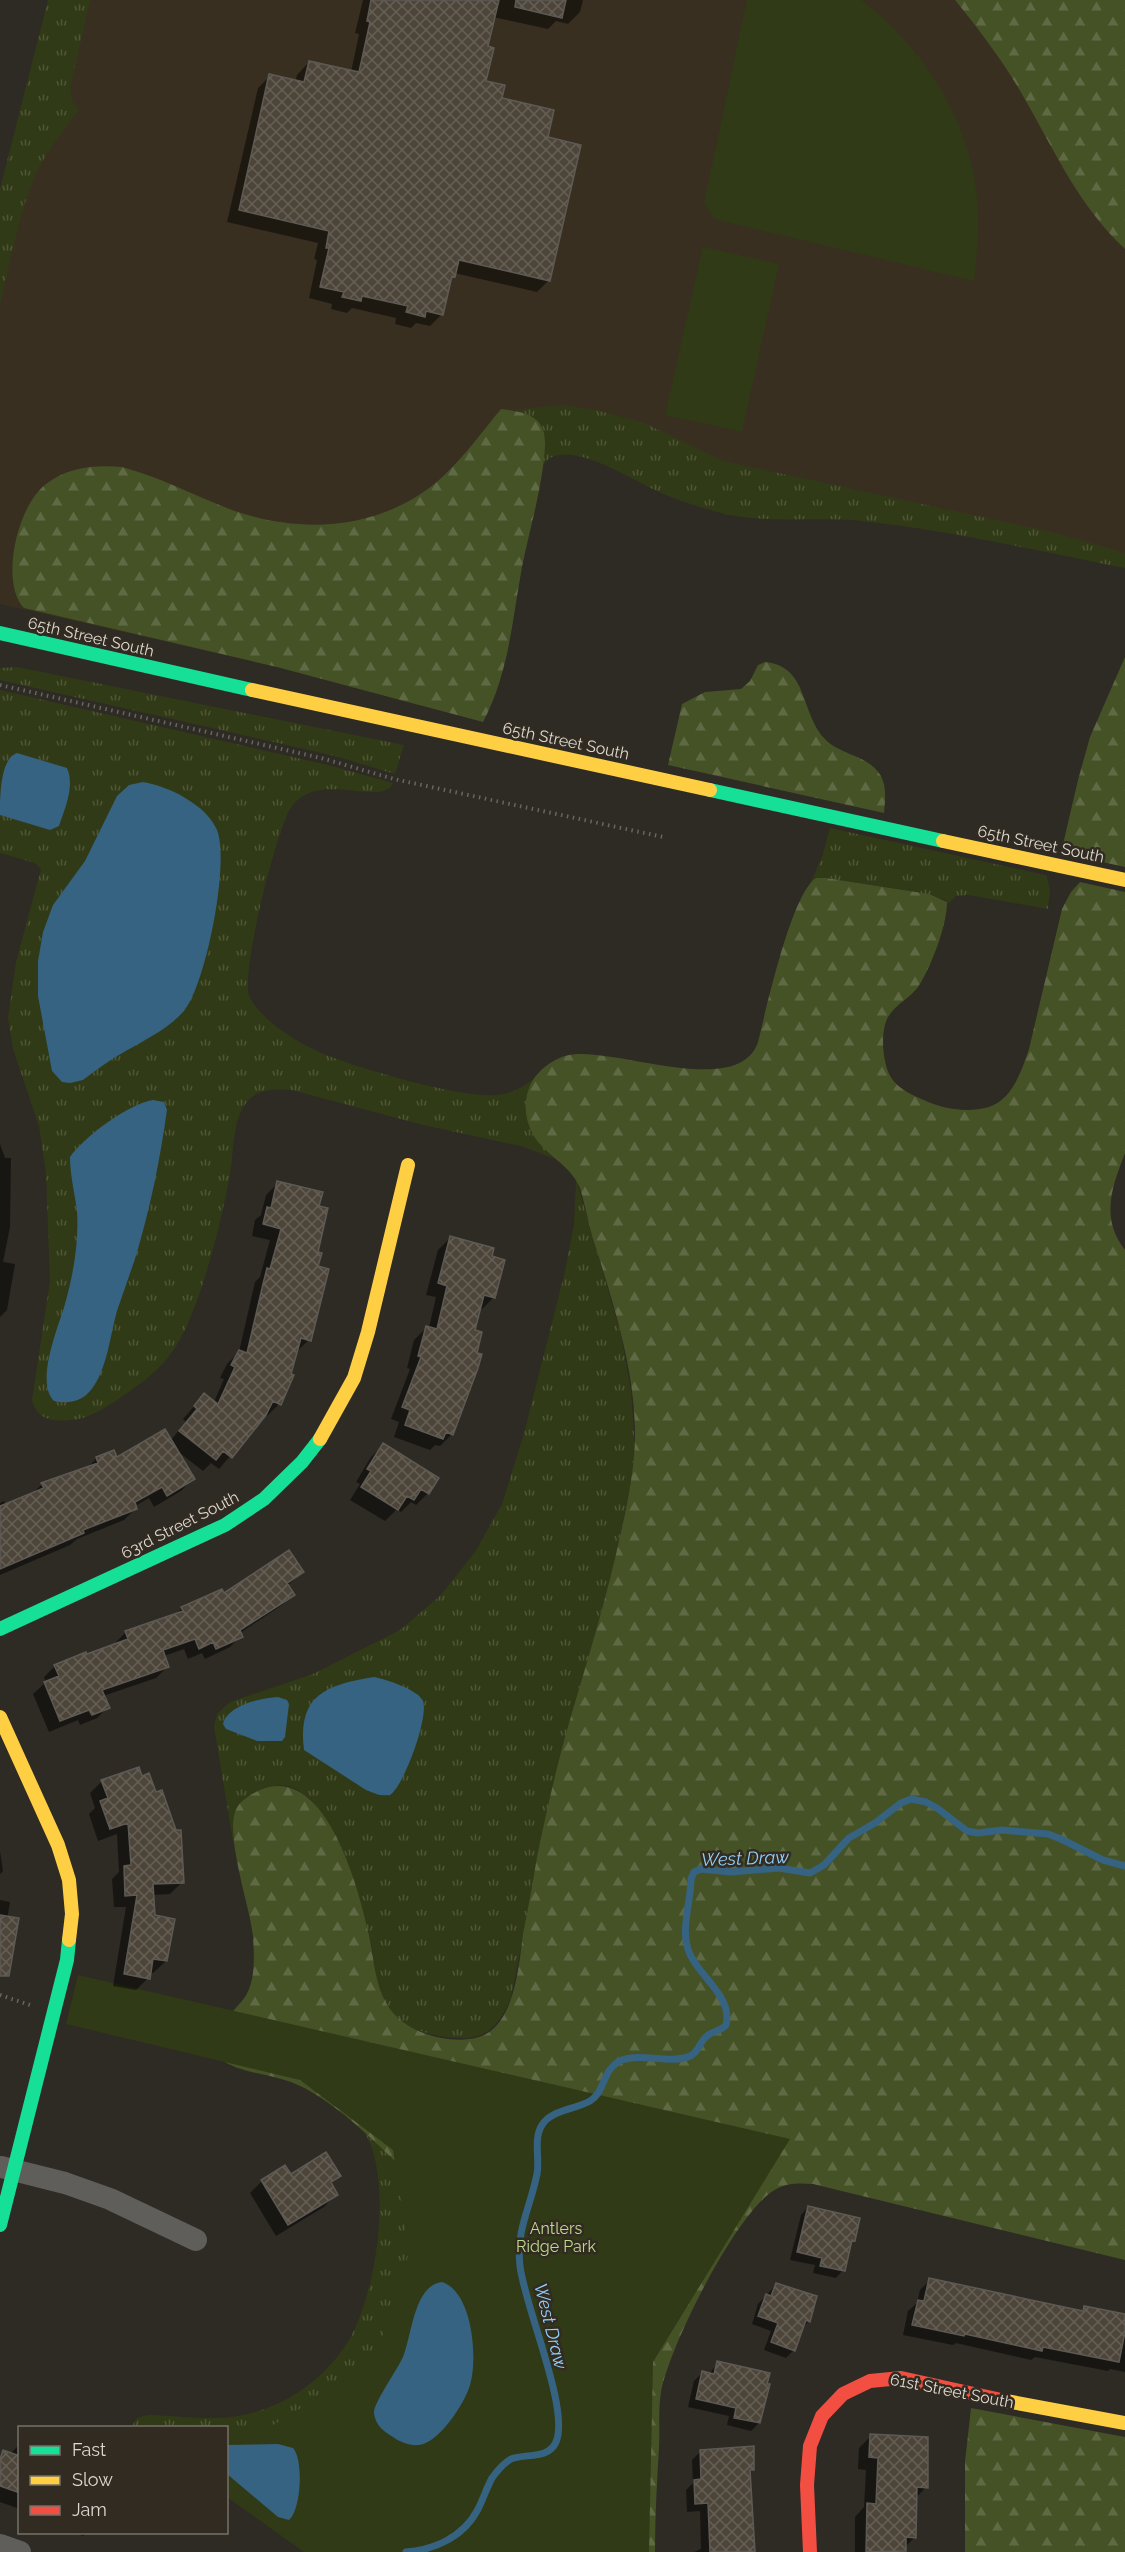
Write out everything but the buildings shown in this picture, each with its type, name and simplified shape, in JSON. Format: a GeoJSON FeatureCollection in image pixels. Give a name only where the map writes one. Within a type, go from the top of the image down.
{"type":"FeatureCollection","features":[{"type":"Feature","properties":{"kind":"street","name":"65th Street South"},"geometry":{"type":"LineString","coordinates":[[0,633],[1125,880]]}},
{"type":"Feature","properties":{"kind":"street","name":"63rd Street South"},"geometry":{"type":"LineString","coordinates":[[0,1629],[225,1525],[264,1499],[302,1462],[323,1435],[354,1378],[368,1332],[408,1165]]}},
{"type":"Feature","properties":{"kind":"street"},"geometry":{"type":"LineString","coordinates":[[0,1717],[58,1845],[69,1880],[72,1914],[68,1954],[7,2168],[0,2225]]}},
{"type":"Feature","properties":{"kind":"street"},"geometry":{"type":"LineString","coordinates":[[7,2168],[65,2183],[110,2199],[196,2240]]}},
{"type":"Feature","properties":{"kind":"street","name":"61st Street South"},"geometry":{"type":"LineString","coordinates":[[810,2552],[808,2461],[813,2434],[830,2404],[861,2383],[881,2378],[901,2378],[1059,2412],[1125,2423]]}},
{"type":"Feature","properties":{"kind":"street"},"geometry":{"type":"LineString","coordinates":[[0,2545],[20,2552]]}},
{"type":"Feature","properties":{"kind":"path"},"geometry":{"type":"LineString","coordinates":[[0,685],[321,758],[406,782],[663,837]]}},
{"type":"Feature","properties":{"kind":"path"},"geometry":{"type":"LineString","coordinates":[[0,1995],[37,2007]]}},
{"type":"Feature","properties":{"kind":"shaded area"},"geometry":{"type":"Polygon","coordinates":[[[67,0],[1125,0],[1125,564],[537,429],[421,706],[277,667],[0,604],[0,283],[67,0]]]}},
{"type":"Feature","properties":{"kind":"green space"},"geometry":{"type":"Polygon","coordinates":[[[48,0],[90,0],[70,88],[72,101],[79,110],[37,170],[19,226],[0,304],[0,189],[48,0]]]}},
{"type":"Feature","properties":{"kind":"green space"},"geometry":{"type":"Polygon","coordinates":[[[747,0],[861,0],[904,39],[923,62],[940,87],[954,114],[973,170],[978,219],[974,281],[714,219],[704,203],[747,0]]]}},
{"type":"Feature","properties":{"kind":"green space"},"geometry":{"type":"Polygon","coordinates":[[[955,0],[1125,0],[1125,249],[1109,233],[1082,198],[1010,75],[955,0]]]}},
{"type":"Feature","properties":{"kind":"green space"},"geometry":{"type":"Polygon","coordinates":[[[703,247],[779,264],[742,432],[665,415],[703,247]]]}},
{"type":"Feature","properties":{"kind":"green space"},"geometry":{"type":"Polygon","coordinates":[[[562,405],[596,410],[644,423],[723,461],[1056,533],[1125,553],[1125,568],[894,525],[861,521],[735,516],[687,503],[598,462],[580,457],[565,455],[551,458],[542,467],[545,439],[535,418],[514,410],[562,405]]]}},
{"type":"Feature","properties":{"kind":"green space"},"geometry":{"type":"Polygon","coordinates":[[[501,409],[526,414],[538,421],[542,427],[545,445],[539,491],[504,666],[499,685],[483,722],[277,667],[24,608],[17,597],[13,582],[13,564],[20,527],[35,495],[46,484],[64,474],[82,468],[122,467],[258,518],[312,525],[339,523],[391,510],[438,481],[501,409]]]}},
{"type":"Feature","properties":{"kind":"green space"},"geometry":{"type":"Polygon","coordinates":[[[1125,657],[1125,867],[1061,853],[1090,737],[1125,657]]]}},
{"type":"Feature","properties":{"kind":"green space"},"geometry":{"type":"Polygon","coordinates":[[[765,662],[779,665],[796,681],[816,727],[824,738],[838,748],[869,763],[881,776],[885,795],[884,813],[668,765],[682,704],[705,692],[741,689],[750,681],[758,665],[765,662]]]}},
{"type":"Feature","properties":{"kind":"green space"},"geometry":{"type":"Polygon","coordinates":[[[17,667],[404,745],[395,774],[335,756],[0,680],[0,668],[17,667]]]}},
{"type":"Feature","properties":{"kind":"green space"},"geometry":{"type":"Polygon","coordinates":[[[0,690],[332,766],[393,783],[389,789],[379,792],[331,789],[312,792],[301,797],[291,807],[276,846],[254,935],[248,985],[250,998],[269,1021],[304,1045],[351,1064],[405,1080],[459,1092],[498,1095],[518,1089],[535,1078],[526,1100],[528,1122],[539,1142],[555,1159],[521,1146],[423,1125],[292,1090],[273,1090],[255,1094],[241,1110],[238,1119],[230,1174],[215,1243],[199,1295],[180,1340],[164,1363],[138,1385],[95,1413],[71,1420],[58,1421],[42,1416],[34,1407],[32,1400],[50,1281],[46,1173],[39,1126],[13,1049],[8,1018],[16,962],[41,869],[35,863],[0,853],[0,690]]]}},
{"type":"Feature","properties":{"kind":"green space"},"geometry":{"type":"Polygon","coordinates":[[[830,828],[1046,875],[1050,890],[1048,909],[969,895],[956,896],[948,904],[946,900],[918,892],[826,878],[816,878],[810,884],[822,857],[830,828]]]}},
{"type":"Feature","properties":{"kind":"green space"},"geometry":{"type":"Polygon","coordinates":[[[816,878],[929,894],[947,902],[942,933],[925,976],[917,989],[888,1017],[885,1023],[883,1048],[889,1073],[900,1087],[934,1104],[961,1110],[980,1109],[997,1103],[1004,1098],[1015,1083],[1029,1049],[1062,909],[1071,892],[1080,882],[1125,892],[1125,1153],[1113,1190],[1111,1214],[1117,1238],[1125,1250],[1125,2260],[813,2184],[782,2186],[758,2205],[723,2253],[690,2315],[667,2371],[660,2406],[655,2552],[309,2552],[430,2492],[403,2169],[351,2120],[321,2098],[291,2082],[240,2069],[225,2062],[228,2020],[249,1990],[254,1959],[251,1923],[235,1849],[234,1817],[238,1806],[249,1796],[280,1786],[301,1793],[319,1809],[334,1832],[356,1886],[383,1997],[395,2015],[404,2023],[428,2035],[455,2040],[479,2037],[491,2031],[500,2020],[508,2007],[517,1977],[537,1857],[557,1767],[616,1555],[630,1486],[635,1439],[632,1390],[623,1342],[580,1188],[569,1171],[546,1151],[533,1135],[526,1113],[527,1094],[535,1077],[542,1069],[554,1060],[569,1055],[589,1054],[701,1069],[727,1067],[746,1059],[758,1042],[789,929],[807,888],[816,878]]]}},
{"type":"Feature","properties":{"kind":"green space"},"geometry":{"type":"Polygon","coordinates":[[[576,1179],[621,1335],[631,1391],[635,1448],[630,1487],[614,1566],[554,1782],[511,1997],[498,2021],[486,2032],[469,2038],[440,2036],[411,2027],[389,2009],[380,1991],[368,1930],[347,1864],[323,1815],[307,1797],[290,1786],[270,1787],[256,1796],[234,1815],[235,1853],[214,1727],[217,1714],[230,1702],[313,1674],[400,1630],[441,1595],[475,1552],[502,1504],[523,1437],[565,1271],[574,1224],[576,1179]]]}},
{"type":"Feature","properties":{"kind":"green space","name":"Antlers Ridge Park"},"geometry":{"type":"Polygon","coordinates":[[[78,1975],[790,2139],[653,2362],[649,2552],[306,2552],[228,2494],[228,2433],[262,2432],[374,2363],[409,2253],[393,2150],[300,2080],[66,2024],[78,1975]]]}},
{"type":"Feature","properties":{"kind":"green space"},"geometry":{"type":"Polygon","coordinates":[[[365,2133],[403,2169],[432,2204],[309,2552],[304,2552],[228,2498],[228,2426],[134,2426],[133,2424],[137,2418],[147,2415],[212,2418],[259,2411],[287,2399],[306,2387],[340,2354],[357,2324],[373,2270],[380,2210],[374,2155],[365,2133]]]}},
{"type":"Feature","properties":{"kind":"green space"},"geometry":{"type":"Polygon","coordinates":[[[971,2408],[1125,2437],[1125,2552],[965,2552],[965,2462],[971,2408]]]}},
{"type":"Feature","properties":{"kind":"water"},"geometry":{"type":"Polygon","coordinates":[[[17,753],[67,768],[70,790],[59,826],[50,830],[0,815],[4,770],[11,757],[17,753]]]}},
{"type":"Feature","properties":{"kind":"water"},"geometry":{"type":"Polygon","coordinates":[[[143,782],[186,798],[205,813],[217,830],[220,868],[214,923],[208,951],[192,997],[178,1017],[164,1029],[114,1058],[83,1080],[62,1082],[52,1071],[38,996],[38,961],[43,932],[53,905],[85,861],[117,796],[129,785],[143,782]]]}},
{"type":"Feature","properties":{"kind":"water"},"geometry":{"type":"Polygon","coordinates":[[[153,1100],[164,1102],[167,1110],[158,1166],[140,1241],[117,1311],[101,1373],[91,1390],[79,1400],[54,1401],[49,1392],[47,1368],[71,1282],[77,1235],[77,1212],[70,1157],[85,1140],[107,1122],[131,1108],[153,1100]]]}},
{"type":"Feature","properties":{"kind":"water"},"geometry":{"type":"Polygon","coordinates":[[[374,1677],[409,1689],[423,1701],[422,1721],[414,1751],[402,1779],[390,1795],[379,1795],[366,1790],[304,1750],[305,1716],[311,1704],[329,1689],[374,1677]]]}},
{"type":"Feature","properties":{"kind":"water"},"geometry":{"type":"Polygon","coordinates":[[[278,1697],[287,1700],[289,1704],[285,1737],[282,1741],[257,1741],[226,1729],[223,1724],[226,1717],[238,1707],[254,1701],[278,1697]]]}},
{"type":"Feature","properties":{"kind":"water"},"geometry":{"type":"Polygon","coordinates":[[[442,2282],[452,2288],[461,2299],[467,2312],[473,2344],[470,2385],[463,2402],[443,2430],[427,2443],[409,2444],[396,2439],[380,2428],[374,2413],[381,2395],[403,2357],[420,2301],[433,2285],[442,2282]]]}},
{"type":"Feature","properties":{"kind":"water"},"geometry":{"type":"Polygon","coordinates":[[[278,2444],[293,2448],[299,2463],[300,2485],[296,2506],[289,2520],[278,2517],[228,2475],[228,2445],[278,2444]]]}},
{"type":"Feature","properties":{"kind":"waterway","name":"West Draw"},"geometry":{"type":"LineString","coordinates":[[406,2552],[437,2545],[456,2535],[471,2520],[492,2478],[503,2465],[517,2457],[542,2454],[552,2448],[556,2442],[559,2427],[557,2406],[524,2284],[519,2253],[522,2230],[538,2168],[539,2130],[551,2116],[584,2104],[595,2097],[609,2071],[618,2062],[634,2058],[673,2059],[690,2056],[707,2036],[726,2025],[727,2015],[720,1995],[693,1961],[687,1943],[687,1916],[691,1879],[694,1872],[701,1869],[731,1872],[779,1868],[810,1873],[824,1865],[849,1838],[875,1823],[901,1803],[911,1799],[926,1802],[937,1808],[967,1831],[978,1833],[1002,1830],[1048,1834],[1103,1860],[1125,1866]]}},
{"type":"Feature","properties":{"kind":"traffic: fast"},"geometry":{"type":"LineString","coordinates":[[0,633],[252,690]]}},
{"type":"Feature","properties":{"kind":"traffic: fast"},"geometry":{"type":"LineString","coordinates":[[710,790],[943,841]]}},
{"type":"Feature","properties":{"kind":"traffic: fast"},"geometry":{"type":"LineString","coordinates":[[0,1629],[225,1525],[264,1499],[302,1462],[320,1439]]}},
{"type":"Feature","properties":{"kind":"traffic: fast"},"geometry":{"type":"LineString","coordinates":[[0,2225],[67,1960],[69,1940]]}},
{"type":"Feature","properties":{"kind":"traffic: slow"},"geometry":{"type":"LineString","coordinates":[[252,690],[710,790]]}},
{"type":"Feature","properties":{"kind":"traffic: slow"},"geometry":{"type":"LineString","coordinates":[[943,841],[1125,880]]}},
{"type":"Feature","properties":{"kind":"traffic: slow"},"geometry":{"type":"LineString","coordinates":[[320,1439],[354,1378],[368,1332],[408,1165]]}},
{"type":"Feature","properties":{"kind":"traffic: slow"},"geometry":{"type":"LineString","coordinates":[[0,1717],[58,1845],[69,1880],[72,1914],[69,1940]]}},
{"type":"Feature","properties":{"kind":"traffic: slow"},"geometry":{"type":"LineString","coordinates":[[1006,2401],[1125,2423]]}},
{"type":"Feature","properties":{"kind":"traffic: jam"},"geometry":{"type":"LineString","coordinates":[[810,2552],[807,2485],[810,2446],[822,2416],[843,2394],[870,2381],[901,2378],[1006,2401]]}}]}
